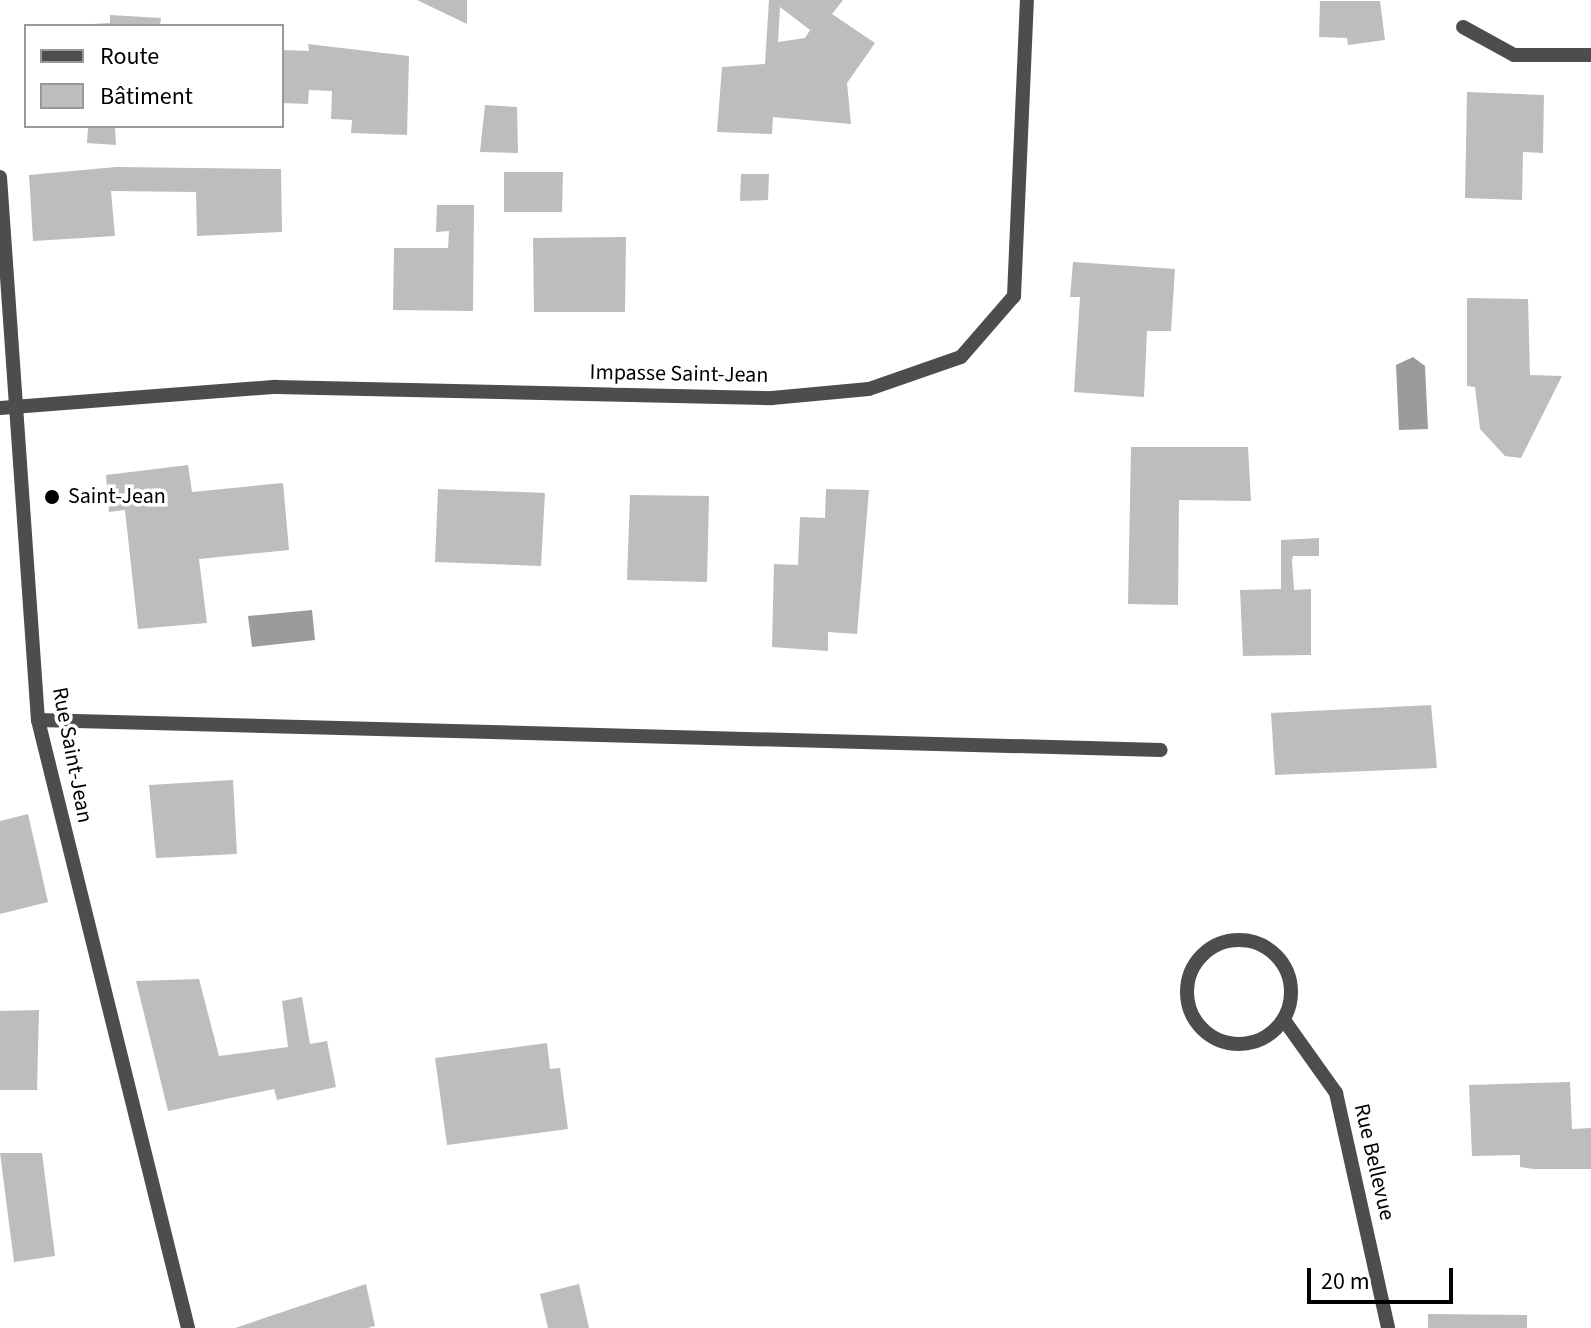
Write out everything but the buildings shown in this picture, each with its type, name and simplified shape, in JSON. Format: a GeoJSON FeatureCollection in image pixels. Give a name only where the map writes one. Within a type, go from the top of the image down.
{"type":"FeatureCollection","features":[{"type":"Feature","properties":{"kind":"street","name":"Impasse Saint-Jean"},"geometry":{"type":"LineString","coordinates":[[7,407],[276,387],[772,398],[869,389],[961,357],[1014,296],[1027,0]]}},
{"type":"Feature","properties":{"kind":"street"},"geometry":{"type":"LineString","coordinates":[[1463,27],[1514,55],[1591,55]]}},
{"type":"Feature","properties":{"kind":"street","name":"Rue Saint-Jean"},"geometry":{"type":"LineString","coordinates":[[0,177],[7,407],[38,720],[188,1328]]}},
{"type":"Feature","properties":{"kind":"street"},"geometry":{"type":"LineString","coordinates":[[38,720],[1161,750]]}},
{"type":"Feature","properties":{"kind":"street"},"geometry":{"type":"LineString","coordinates":[[1233,939],[1266,947],[1292,988],[1284,1020],[1256,1042],[1220,1041],[1193,1018],[1187,983],[1192,966],[1233,939]]}},
{"type":"Feature","properties":{"kind":"street","name":"Rue Bellevue"},"geometry":{"type":"LineString","coordinates":[[1284,1020],[1336,1093],[1388,1328]]}},
{"type":"Feature","properties":{"kind":"shaded area"},"geometry":{"type":"Polygon","coordinates":[[[1413,357],[1425,366],[1428,429],[1399,430],[1396,365],[1413,357]]]}},
{"type":"Feature","properties":{"kind":"shaded area"},"geometry":{"type":"Polygon","coordinates":[[[312,610],[315,640],[252,647],[248,616],[312,610]]]}},
{"type":"Feature","properties":{"kind":"place","name":"Saint-Jean"},"geometry":{"type":"Point","coordinates":[52,497]}}]}
